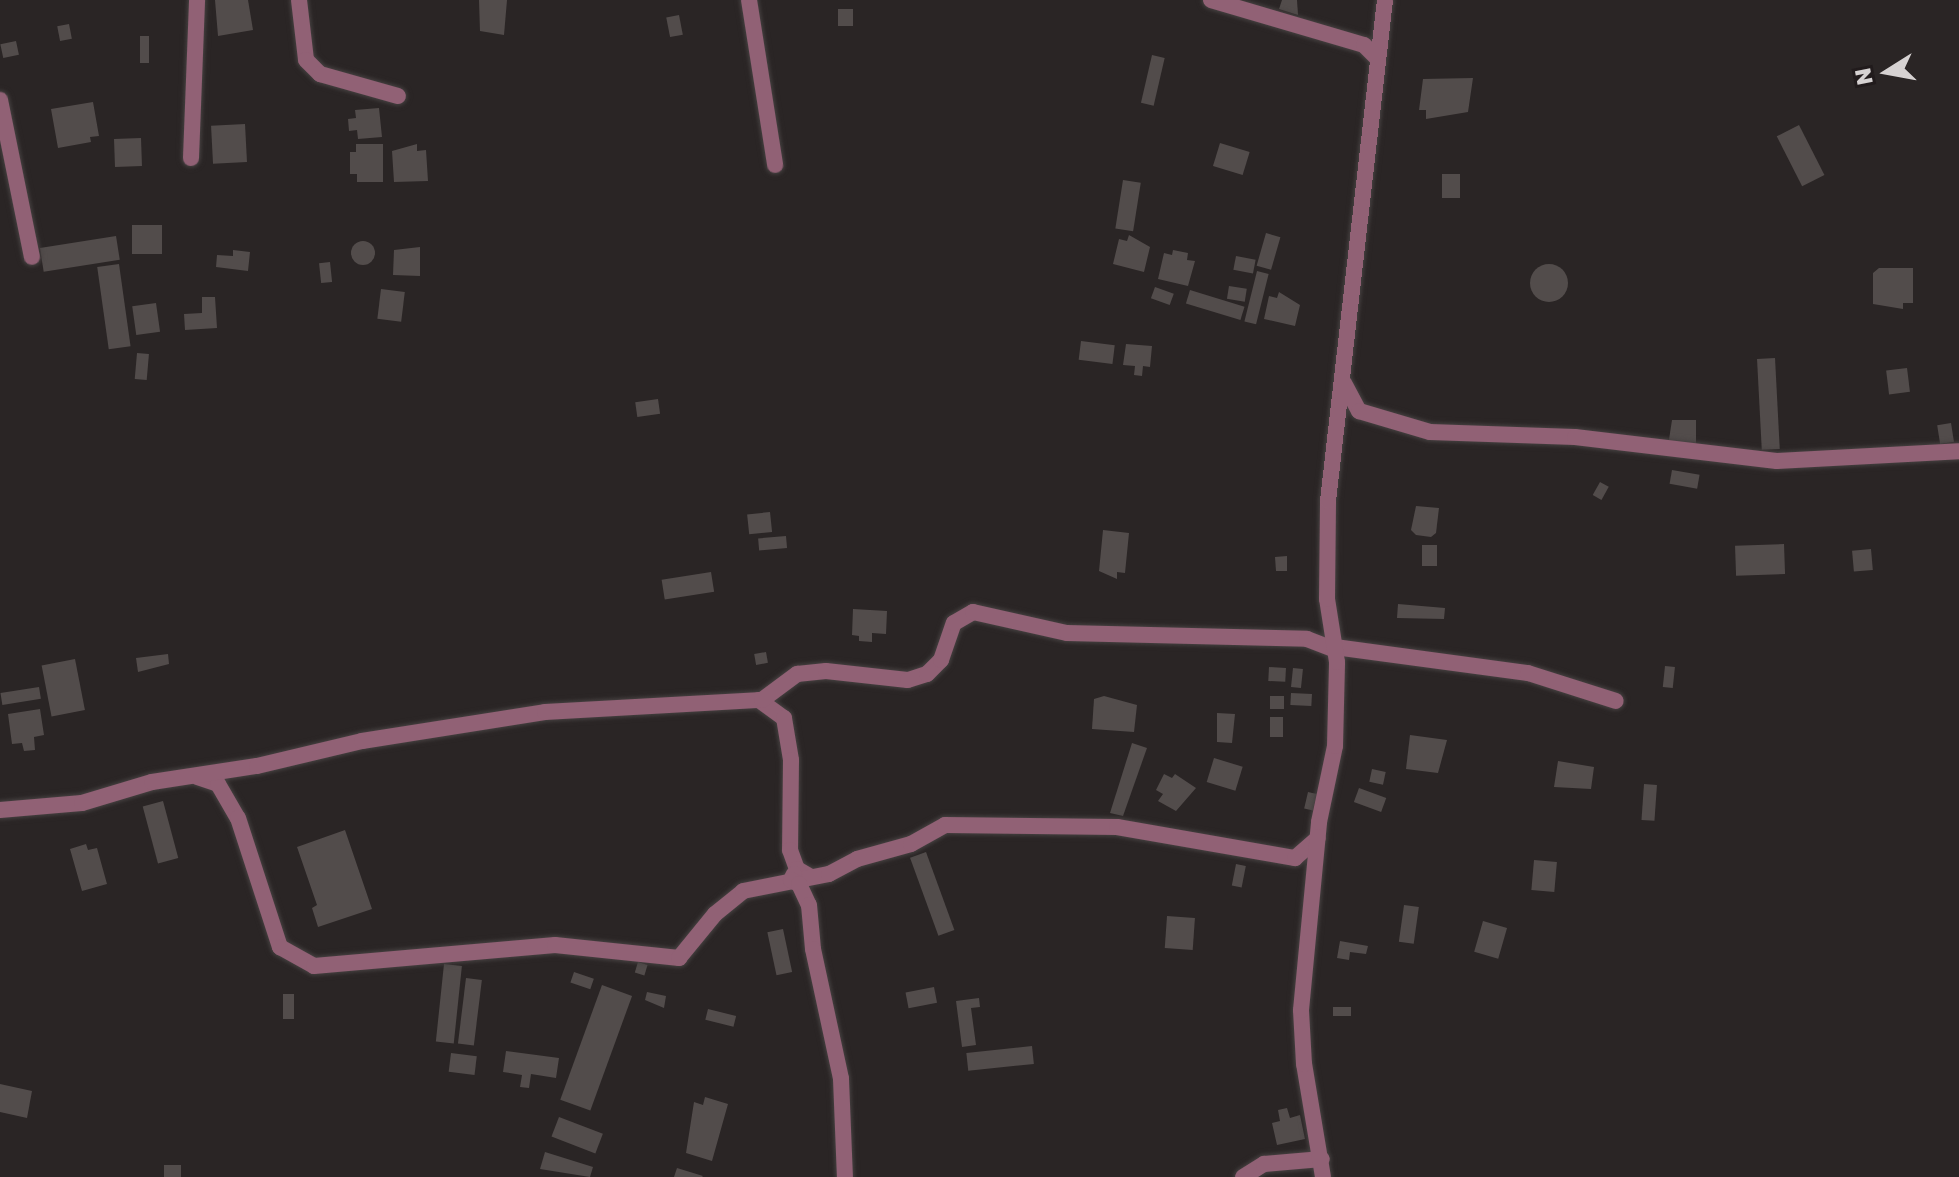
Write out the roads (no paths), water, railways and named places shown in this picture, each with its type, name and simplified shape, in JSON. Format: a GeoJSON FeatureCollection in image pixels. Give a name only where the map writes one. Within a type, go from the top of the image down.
{"type":"FeatureCollection","features":[{"type":"Feature","properties":{"kind":"street"},"geometry":{"type":"LineString","coordinates":[[191,158],[197,0]]}},
{"type":"Feature","properties":{"kind":"street"},"geometry":{"type":"LineString","coordinates":[[299,0],[306,60],[320,74],[398,96]]}},
{"type":"Feature","properties":{"kind":"street"},"geometry":{"type":"LineString","coordinates":[[749,0],[775,165]]}},
{"type":"Feature","properties":{"kind":"street"},"geometry":{"type":"LineString","coordinates":[[1211,0],[1371,42]]}},
{"type":"Feature","properties":{"kind":"street"},"geometry":{"type":"LineString","coordinates":[[1323,1177],[1304,1064],[1301,1010],[1318,838],[1335,746],[1335,649],[1328,501],[1377,58],[1371,42],[1385,0]]}},
{"type":"Feature","properties":{"kind":"street"},"geometry":{"type":"LineString","coordinates":[[0,100],[32,257]]}},
{"type":"Feature","properties":{"kind":"street"},"geometry":{"type":"LineString","coordinates":[[1341,374],[1359,411],[1430,432],[1575,437],[1777,461],[1959,451]]}},
{"type":"Feature","properties":{"kind":"street"},"geometry":{"type":"LineString","coordinates":[[1335,430],[1359,411]]}},
{"type":"Feature","properties":{"kind":"street"},"geometry":{"type":"LineString","coordinates":[[0,810],[82,803],[187,775],[545,712],[759,700],[790,680],[826,671],[908,680],[927,674],[941,660],[954,623],[973,612],[1107,637],[1318,641],[1335,649],[1528,673],[1605,693],[1616,701]]}},
{"type":"Feature","properties":{"kind":"street"},"geometry":{"type":"LineString","coordinates":[[1318,641],[1332,627]]}},
{"type":"Feature","properties":{"kind":"street"},"geometry":{"type":"LineString","coordinates":[[790,680],[782,701],[791,760],[790,850],[800,875],[799,884],[809,905],[813,949],[841,1079],[845,1177]]}},
{"type":"Feature","properties":{"kind":"street"},"geometry":{"type":"LineString","coordinates":[[759,700],[784,718]]}},
{"type":"Feature","properties":{"kind":"street"},"geometry":{"type":"LineString","coordinates":[[187,775],[218,784],[228,797],[280,947],[314,966],[555,945],[679,958],[732,897],[911,844],[928,830],[974,822],[1117,827],[1295,858],[1316,871]]}},
{"type":"Feature","properties":{"kind":"street"},"geometry":{"type":"LineString","coordinates":[[1295,858],[1318,838]]}},
{"type":"Feature","properties":{"kind":"street"},"geometry":{"type":"LineString","coordinates":[[1243,1177],[1264,1164],[1322,1159]]}}]}
